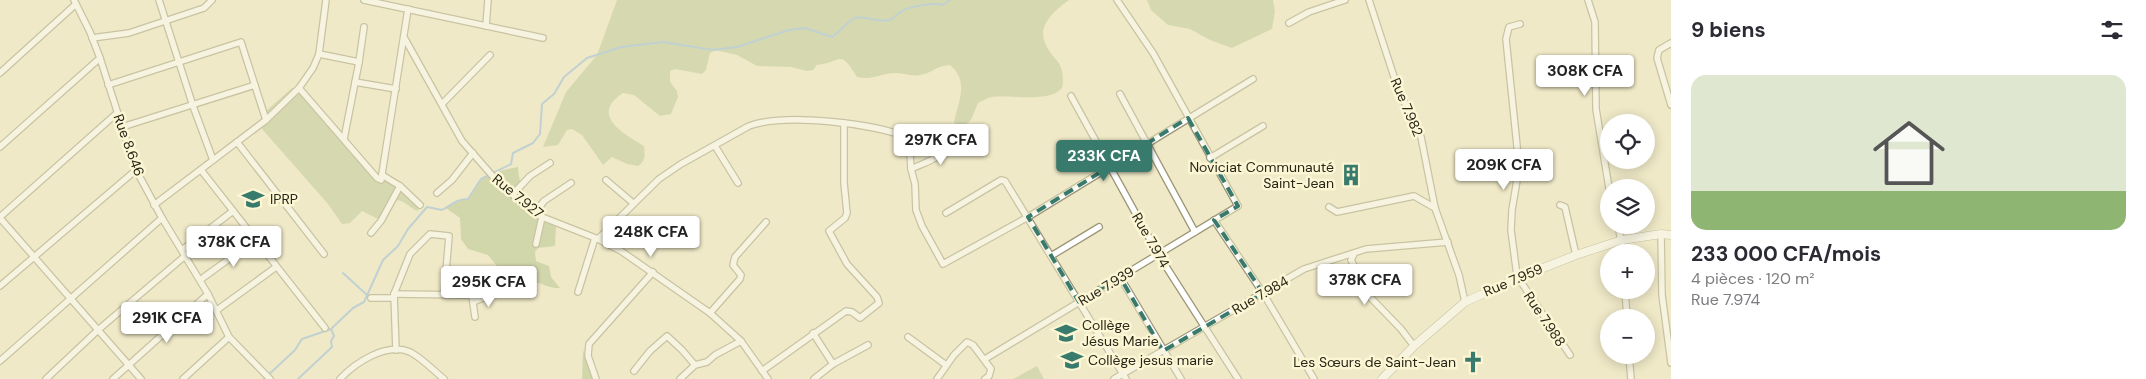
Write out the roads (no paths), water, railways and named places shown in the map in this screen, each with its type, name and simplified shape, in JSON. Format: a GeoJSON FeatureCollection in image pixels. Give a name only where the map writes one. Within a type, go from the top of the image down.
{"type":"FeatureCollection","features":[{"type":"Feature","properties":{"kind":"street"},"geometry":{"type":"LineString","coordinates":[[159,0],[193,106],[214,160]]}},
{"type":"Feature","properties":{"kind":"street"},"geometry":{"type":"LineString","coordinates":[[92,38],[129,33],[204,8],[212,0]]}},
{"type":"Feature","properties":{"kind":"street"},"geometry":{"type":"LineString","coordinates":[[154,205],[266,120],[298,88],[313,68],[319,54],[326,0]]}},
{"type":"Feature","properties":{"kind":"street"},"geometry":{"type":"LineString","coordinates":[[364,0],[387,3],[543,38]]}},
{"type":"Feature","properties":{"kind":"street"},"geometry":{"type":"LineString","coordinates":[[486,26],[488,0]]}},
{"type":"Feature","properties":{"kind":"street"},"geometry":{"type":"LineString","coordinates":[[1116,0],[1153,53],[1210,158],[1263,126]]}},
{"type":"Feature","properties":{"kind":"street"},"geometry":{"type":"LineString","coordinates":[[1289,23],[1309,12],[1345,0]]}},
{"type":"Feature","properties":{"kind":"street","name":"Rue 7.982"},"geometry":{"type":"LineString","coordinates":[[1369,0],[1398,89],[1421,138],[1435,208],[1460,275],[1465,302]]}},
{"type":"Feature","properties":{"kind":"street"},"geometry":{"type":"LineString","coordinates":[[1588,0],[1595,22],[1596,109],[1608,179]]}},
{"type":"Feature","properties":{"kind":"street"},"geometry":{"type":"LineString","coordinates":[[0,73],[75,1]]}},
{"type":"Feature","properties":{"kind":"street","name":"Rue 8.646"},"geometry":{"type":"LineString","coordinates":[[75,1],[100,58],[136,170],[154,205],[208,294],[229,337],[270,379]]}},
{"type":"Feature","properties":{"kind":"street"},"geometry":{"type":"LineString","coordinates":[[298,88],[377,178],[381,180],[408,9]]}},
{"type":"Feature","properties":{"kind":"street","name":"Rue 7.988"},"geometry":{"type":"LineString","coordinates":[[1520,24],[1509,27],[1506,39],[1517,146],[1517,180],[1511,230],[1518,278],[1570,355]]}},
{"type":"Feature","properties":{"kind":"street"},"geometry":{"type":"LineString","coordinates":[[344,139],[364,28]]}},
{"type":"Feature","properties":{"kind":"street","name":"Rue 7.927"},"geometry":{"type":"LineString","coordinates":[[404,39],[462,142],[497,181],[542,217],[621,251],[710,313],[740,341],[768,379]]}},
{"type":"Feature","properties":{"kind":"street"},"geometry":{"type":"LineString","coordinates":[[108,85],[241,42],[266,120]]}},
{"type":"Feature","properties":{"kind":"street"},"geometry":{"type":"LineString","coordinates":[[1671,42],[1659,50],[1657,58],[1671,105]]}},
{"type":"Feature","properties":{"kind":"street"},"geometry":{"type":"LineString","coordinates":[[319,54],[358,62]]}},
{"type":"Feature","properties":{"kind":"street"},"geometry":{"type":"LineString","coordinates":[[442,104],[490,55]]}},
{"type":"Feature","properties":{"kind":"street"},"geometry":{"type":"LineString","coordinates":[[0,147],[100,58]]}},
{"type":"Feature","properties":{"kind":"street"},"geometry":{"type":"LineString","coordinates":[[578,292],[596,239],[659,179],[749,126],[760,123],[798,120],[844,123],[908,138],[911,169],[916,184],[916,210],[943,264],[1028,217],[1253,79]]}},
{"type":"Feature","properties":{"kind":"street"},"geometry":{"type":"LineString","coordinates":[[355,82],[396,89]]}},
{"type":"Feature","properties":{"kind":"street"},"geometry":{"type":"LineString","coordinates":[[122,127],[256,85]]}},
{"type":"Feature","properties":{"kind":"street"},"geometry":{"type":"LineString","coordinates":[[1120,94],[1195,232]]}},
{"type":"Feature","properties":{"kind":"street","name":"Rue 7.974"},"geometry":{"type":"LineString","coordinates":[[1071,96],[1158,254],[1238,379]]}},
{"type":"Feature","properties":{"kind":"street"},"geometry":{"type":"LineString","coordinates":[[117,113],[0,218],[141,379]]}},
{"type":"Feature","properties":{"kind":"street"},"geometry":{"type":"LineString","coordinates":[[762,371],[846,311],[852,312],[860,318],[879,303],[877,297],[847,264],[829,230],[845,218],[847,213],[844,183],[844,123]]}},
{"type":"Feature","properties":{"kind":"street"},"geometry":{"type":"LineString","coordinates":[[911,169],[939,156],[946,141]]}},
{"type":"Feature","properties":{"kind":"street"},"geometry":{"type":"LineString","coordinates":[[238,142],[324,254]]}},
{"type":"Feature","properties":{"kind":"street"},"geometry":{"type":"LineString","coordinates":[[715,146],[738,184]]}},
{"type":"Feature","properties":{"kind":"street"},"geometry":{"type":"LineString","coordinates":[[437,193],[452,180],[472,153]]}},
{"type":"Feature","properties":{"kind":"street","name":"Rue 7.939"},"geometry":{"type":"LineString","coordinates":[[985,359],[1238,206],[1210,158]]}},
{"type":"Feature","properties":{"kind":"street"},"geometry":{"type":"LineString","coordinates":[[513,194],[530,176],[550,163]]}},
{"type":"Feature","properties":{"kind":"street"},"geometry":{"type":"LineString","coordinates":[[0,286],[136,170]]}},
{"type":"Feature","properties":{"kind":"street"},"geometry":{"type":"LineString","coordinates":[[201,170],[325,328]]}},
{"type":"Feature","properties":{"kind":"street"},"geometry":{"type":"LineString","coordinates":[[382,175],[400,186],[420,205]]}},
{"type":"Feature","properties":{"kind":"street"},"geometry":{"type":"LineString","coordinates":[[606,180],[634,203]]}},
{"type":"Feature","properties":{"kind":"street"},"geometry":{"type":"LineString","coordinates":[[946,213],[1001,180],[1007,183],[1124,376]]}},
{"type":"Feature","properties":{"kind":"street"},"geometry":{"type":"LineString","coordinates":[[535,212],[544,201],[571,183]]}},
{"type":"Feature","properties":{"kind":"street"},"geometry":{"type":"LineString","coordinates":[[372,233],[381,221],[400,186]]}},
{"type":"Feature","properties":{"kind":"street"},"geometry":{"type":"LineString","coordinates":[[1329,207],[1337,212],[1414,196],[1435,208]]}},
{"type":"Feature","properties":{"kind":"street"},"geometry":{"type":"LineString","coordinates":[[1560,205],[1564,205],[1567,212],[1576,255]]}},
{"type":"Feature","properties":{"kind":"street"},"geometry":{"type":"LineString","coordinates":[[46,379],[98,330],[233,211]]}},
{"type":"Feature","properties":{"kind":"street"},"geometry":{"type":"LineString","coordinates":[[536,244],[542,217]]}},
{"type":"Feature","properties":{"kind":"street"},"geometry":{"type":"LineString","coordinates":[[0,361],[162,218]]}},
{"type":"Feature","properties":{"kind":"street"},"geometry":{"type":"LineString","coordinates":[[1214,220],[1263,293],[1314,379]]}},
{"type":"Feature","properties":{"kind":"street"},"geometry":{"type":"LineString","coordinates":[[710,313],[740,279],[741,275],[733,265],[735,257],[766,222]]}},
{"type":"Feature","properties":{"kind":"street"},"geometry":{"type":"LineString","coordinates":[[1052,256],[1099,227]]}},
{"type":"Feature","properties":{"kind":"street"},"geometry":{"type":"LineString","coordinates":[[396,350],[394,296],[410,254],[430,234],[449,236],[444,295]]}},
{"type":"Feature","properties":{"kind":"street"},"geometry":{"type":"LineString","coordinates":[[1620,234],[1622,244]]}},
{"type":"Feature","properties":{"kind":"street"},"geometry":{"type":"LineString","coordinates":[[1661,234],[1662,295],[1671,363]]}},
{"type":"Feature","properties":{"kind":"street","name":"Rue 7.959"},"geometry":{"type":"LineString","coordinates":[[1382,379],[1414,346],[1465,302],[1576,255],[1622,240],[1661,234],[1671,235]]}},
{"type":"Feature","properties":{"kind":"street"},"geometry":{"type":"LineString","coordinates":[[200,280],[256,240]]}},
{"type":"Feature","properties":{"kind":"street","name":"Rue 7.984"},"geometry":{"type":"LineString","coordinates":[[1114,379],[1124,376],[1163,351],[1304,269],[1375,248],[1448,242]]}},
{"type":"Feature","properties":{"kind":"street"},"geometry":{"type":"LineString","coordinates":[[1354,254],[1351,260],[1371,298],[1401,329],[1414,346]]}},
{"type":"Feature","properties":{"kind":"street"},"geometry":{"type":"LineString","coordinates":[[217,310],[276,267]]}},
{"type":"Feature","properties":{"kind":"street"},"geometry":{"type":"LineString","coordinates":[[596,379],[588,356],[589,344],[653,272]]}},
{"type":"Feature","properties":{"kind":"street"},"geometry":{"type":"LineString","coordinates":[[1120,277],[1181,379]]}},
{"type":"Feature","properties":{"kind":"street"},"geometry":{"type":"LineString","coordinates":[[473,302],[496,293]]}},
{"type":"Feature","properties":{"kind":"street"},"geometry":{"type":"LineString","coordinates":[[113,379],[208,294]]}},
{"type":"Feature","properties":{"kind":"street"},"geometry":{"type":"LineString","coordinates":[[371,298],[470,295],[472,296],[475,317]]}},
{"type":"Feature","properties":{"kind":"street"},"geometry":{"type":"LineString","coordinates":[[813,333],[834,364]]}},
{"type":"Feature","properties":{"kind":"street"},"geometry":{"type":"LineString","coordinates":[[634,371],[650,351],[667,336],[695,366]]}},
{"type":"Feature","properties":{"kind":"street"},"geometry":{"type":"LineString","coordinates":[[908,336],[946,364]]}},
{"type":"Feature","properties":{"kind":"street"},"geometry":{"type":"LineString","coordinates":[[183,379],[229,337]]}},
{"type":"Feature","properties":{"kind":"street"},"geometry":{"type":"LineString","coordinates":[[680,379],[695,366],[707,362],[715,355],[740,341]]}},
{"type":"Feature","properties":{"kind":"street"},"geometry":{"type":"LineString","coordinates":[[937,379],[946,364],[967,342],[973,345],[991,369],[989,376],[985,379]]}},
{"type":"Feature","properties":{"kind":"street"},"geometry":{"type":"LineString","coordinates":[[814,379],[834,364],[868,345]]}},
{"type":"Feature","properties":{"kind":"street"},"geometry":{"type":"LineString","coordinates":[[344,378],[354,366],[371,357],[396,350],[411,353],[444,379]]}},
{"type":"Feature","properties":{"kind":"street"},"geometry":{"type":"LineString","coordinates":[[1630,364],[1631,379]]}},
{"type":"Feature","properties":{"kind":"waterway"},"geometry":{"type":"LineString","coordinates":[[264,379],[295,350],[302,339],[331,329],[353,308],[364,302],[383,260],[398,246],[408,229],[427,207],[442,210],[457,201],[468,199],[481,179],[511,164],[513,153],[533,143],[540,134],[542,104],[554,94],[564,77],[587,58],[621,47],[663,42],[713,50],[737,47],[789,30],[805,28],[832,37],[850,21],[858,17],[886,21],[906,9],[929,4],[943,5],[950,0]]}},
{"type":"Feature","properties":{"kind":"waterway"},"geometry":{"type":"LineString","coordinates":[[343,273],[367,295]]}},
{"type":"Feature","properties":{"kind":"waterway"},"geometry":{"type":"LineString","coordinates":[[298,379],[332,347],[331,341],[334,336],[331,329]]}},
{"type":"Feature","properties":{"kind":"place","name":"Noviciat Communauté Saint-Jean"},"geometry":{"type":"Point","coordinates":[1351,175]}},
{"type":"Feature","properties":{"kind":"place","name":"IPRP"},"geometry":{"type":"Point","coordinates":[253,199]}},
{"type":"Feature","properties":{"kind":"place","name":"Collège Jésus Marie"},"geometry":{"type":"Point","coordinates":[1066,333]}},
{"type":"Feature","properties":{"kind":"place","name":"Collège jesus marie"},"geometry":{"type":"Point","coordinates":[1072,360]}},
{"type":"Feature","properties":{"kind":"place","name":"Les Sœurs de Saint-Jean"},"geometry":{"type":"Point","coordinates":[1473,362]}}]}
